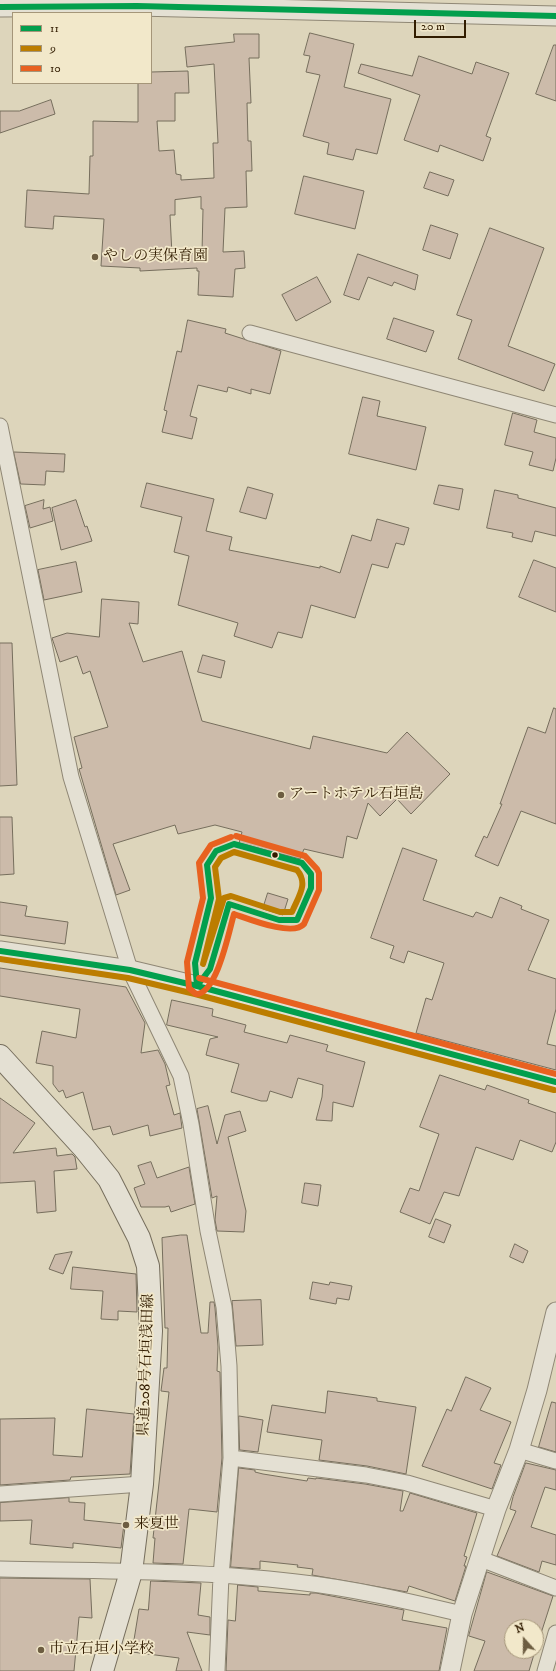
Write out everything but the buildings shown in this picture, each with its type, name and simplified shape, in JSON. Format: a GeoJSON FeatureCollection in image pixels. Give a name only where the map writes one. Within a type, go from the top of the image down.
{"type":"FeatureCollection","features":[{"type":"Feature","properties":{"kind":"main road","name":"県道208号石垣浅田線"},"geometry":{"type":"LineString","coordinates":[[0,1056],[84,1148],[109,1179],[141,1245],[148,1266],[151,1331],[142,1484],[131,1572],[102,1671]]}},
{"type":"Feature","properties":{"kind":"street"},"geometry":{"type":"LineString","coordinates":[[0,7],[137,6],[556,16]]}},
{"type":"Feature","properties":{"kind":"street"},"geometry":{"type":"LineString","coordinates":[[250,333],[556,415]]}},
{"type":"Feature","properties":{"kind":"street"},"geometry":{"type":"LineString","coordinates":[[0,426],[71,777],[130,970],[181,1076],[191,1124],[208,1231],[224,1307],[229,1366],[231,1458],[222,1576],[217,1671]]}},
{"type":"Feature","properties":{"kind":"street"},"geometry":{"type":"LineString","coordinates":[[0,951],[130,970],[197,986],[556,1082]]}},
{"type":"Feature","properties":{"kind":"street"},"geometry":{"type":"LineString","coordinates":[[450,1671],[462,1614],[496,1509],[519,1450],[537,1390],[556,1312]]}},
{"type":"Feature","properties":{"kind":"street"},"geometry":{"type":"LineString","coordinates":[[519,1450],[556,1461]]}},
{"type":"Feature","properties":{"kind":"street"},"geometry":{"type":"LineString","coordinates":[[231,1458],[366,1475],[407,1483],[496,1509]]}},
{"type":"Feature","properties":{"kind":"street"},"geometry":{"type":"LineString","coordinates":[[0,1494],[142,1484]]}},
{"type":"Feature","properties":{"kind":"street"},"geometry":{"type":"LineString","coordinates":[[481,1559],[556,1588]]}},
{"type":"Feature","properties":{"kind":"street"},"geometry":{"type":"LineString","coordinates":[[0,1569],[222,1576],[295,1582],[364,1591],[462,1614]]}},
{"type":"Feature","properties":{"kind":"street"},"geometry":{"type":"LineString","coordinates":[[545,1671],[556,1633]]}},
{"type":"Feature","properties":{"kind":"transit line","name":"11"},"geometry":{"type":"LineString","coordinates":[[0,7],[137,6],[556,16]]}},
{"type":"Feature","properties":{"kind":"transit line","name":"10"},"geometry":{"type":"LineString","coordinates":[[231,837],[211,845],[199,863],[203,898],[187,962],[189,988],[196,994],[203,991],[210,984],[216,973],[234,914],[270,926],[291,929],[298,928],[304,924],[319,890],[319,873],[305,856],[236,836]]}},
{"type":"Feature","properties":{"kind":"transit line","name":"11"},"geometry":{"type":"LineString","coordinates":[[234,844],[302,863],[311,874],[311,888],[297,920],[279,920],[229,904],[210,969],[197,986],[195,963],[211,898],[207,865],[216,851],[234,844]]}},
{"type":"Feature","properties":{"kind":"transit line","name":"9"},"geometry":{"type":"LineString","coordinates":[[234,852],[297,870],[302,880],[301,891],[292,912],[280,912],[231,896],[224,898],[203,964],[219,899],[215,867],[221,858],[234,852]]}},
{"type":"Feature","properties":{"kind":"transit line","name":"11"},"geometry":{"type":"LineString","coordinates":[[0,951],[130,970],[197,986],[556,1082]]}},
{"type":"Feature","properties":{"kind":"transit line","name":"9"},"geometry":{"type":"LineString","coordinates":[[0,959],[128,978],[195,994],[554,1090]]}},
{"type":"Feature","properties":{"kind":"transit line","name":"10"},"geometry":{"type":"LineString","coordinates":[[199,978],[556,1074]]}},
{"type":"Feature","properties":{"kind":"place","name":"やしの実保育園"},"geometry":{"type":"Point","coordinates":[95,257]}},
{"type":"Feature","properties":{"kind":"place","name":"アートホテル石垣島"},"geometry":{"type":"Point","coordinates":[281,795]}},
{"type":"Feature","properties":{"kind":"place","name":"来夏世"},"geometry":{"type":"Point","coordinates":[126,1525]}},
{"type":"Feature","properties":{"kind":"place","name":"市立石垣小学校"},"geometry":{"type":"Point","coordinates":[41,1650]}}]}
